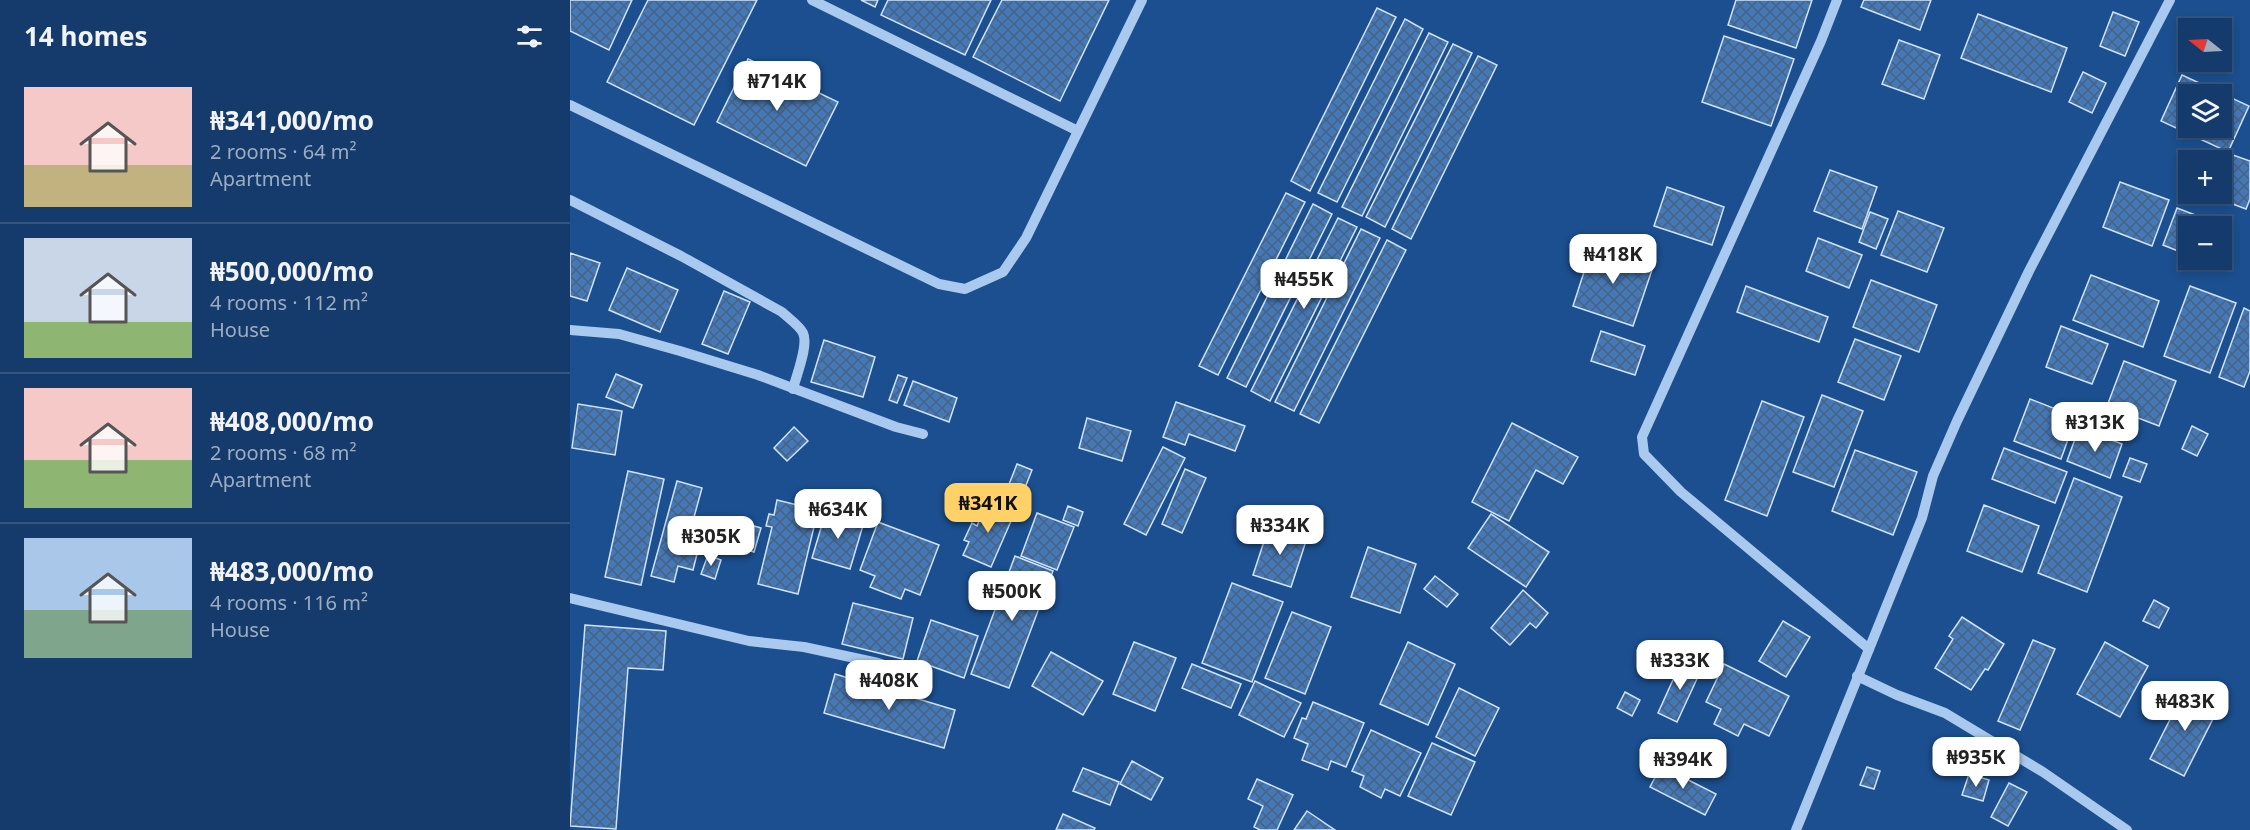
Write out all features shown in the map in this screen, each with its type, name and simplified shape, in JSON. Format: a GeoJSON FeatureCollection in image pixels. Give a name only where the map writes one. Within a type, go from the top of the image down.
{"type":"FeatureCollection","features":[{"type":"Feature","properties":{"kind":"street"},"geometry":{"type":"LineString","coordinates":[[812,0],[1078,131]]}},
{"type":"Feature","properties":{"kind":"street"},"geometry":{"type":"LineString","coordinates":[[570,105],[939,284],[965,289],[1003,272],[1026,238],[1142,0]]}},
{"type":"Feature","properties":{"kind":"street"},"geometry":{"type":"LineString","coordinates":[[1837,0],[1821,41],[1674,364],[1642,437],[1642,444],[1644,454],[1682,492],[1869,649]]}},
{"type":"Feature","properties":{"kind":"street"},"geometry":{"type":"LineString","coordinates":[[1796,830],[1922,518],[1933,476],[1957,421],[2029,271],[2170,0]]}},
{"type":"Feature","properties":{"kind":"street"},"geometry":{"type":"LineString","coordinates":[[570,200],[681,256],[782,312],[794,322],[803,333],[804,347],[793,389]]}},
{"type":"Feature","properties":{"kind":"street"},"geometry":{"type":"LineString","coordinates":[[570,330],[619,334],[691,354],[886,424],[923,434]]}},
{"type":"Feature","properties":{"kind":"street"},"geometry":{"type":"LineString","coordinates":[[570,598],[749,641],[804,647],[878,663],[903,671]]}},
{"type":"Feature","properties":{"kind":"street"},"geometry":{"type":"LineString","coordinates":[[1857,676],[1897,695],[1945,713],[2043,772],[2127,830]]}},
{"type":"Feature","properties":{"kind":"building"},"geometry":{"type":"Polygon","coordinates":[[[570,0],[632,0],[609,50],[570,31],[570,0]]]}},
{"type":"Feature","properties":{"kind":"building"},"geometry":{"type":"Polygon","coordinates":[[[648,0],[757,0],[694,125],[607,82],[648,0]]]}},
{"type":"Feature","properties":{"kind":"building"},"geometry":{"type":"Polygon","coordinates":[[[861,0],[878,0],[875,7],[861,0]]]}},
{"type":"Feature","properties":{"kind":"building"},"geometry":{"type":"Polygon","coordinates":[[[888,0],[991,0],[965,55],[881,15],[888,0]]]}},
{"type":"Feature","properties":{"kind":"building"},"geometry":{"type":"Polygon","coordinates":[[[1002,0],[1109,0],[1060,101],[973,57],[1002,0]]]}},
{"type":"Feature","properties":{"kind":"building"},"geometry":{"type":"Polygon","coordinates":[[[1736,0],[1812,0],[1796,48],[1728,25],[1736,0]]]}},
{"type":"Feature","properties":{"kind":"building"},"geometry":{"type":"Polygon","coordinates":[[[1864,0],[1931,0],[1920,30],[1861,7],[1864,0]]]}},
{"type":"Feature","properties":{"kind":"building"},"geometry":{"type":"Polygon","coordinates":[[[1377,8],[1396,17],[1310,191],[1291,181],[1377,8]]]}},
{"type":"Feature","properties":{"kind":"building"},"geometry":{"type":"Polygon","coordinates":[[[2113,12],[2139,22],[2125,56],[2100,46],[2113,12]]]}},
{"type":"Feature","properties":{"kind":"building"},"geometry":{"type":"Polygon","coordinates":[[[1978,14],[2067,48],[2051,92],[1961,58],[1978,14]]]}},
{"type":"Feature","properties":{"kind":"building"},"geometry":{"type":"Polygon","coordinates":[[[1405,19],[1423,29],[1337,202],[1318,193],[1405,19]]]}},
{"type":"Feature","properties":{"kind":"building"},"geometry":{"type":"Polygon","coordinates":[[[1429,33],[1448,42],[1362,216],[1342,207],[1429,33]]]}},
{"type":"Feature","properties":{"kind":"building"},"geometry":{"type":"Polygon","coordinates":[[[1724,36],[1794,59],[1771,126],[1702,102],[1724,36]]]}},
{"type":"Feature","properties":{"kind":"building"},"geometry":{"type":"Polygon","coordinates":[[[1899,40],[1940,55],[1924,99],[1882,84],[1899,40]]]}},
{"type":"Feature","properties":{"kind":"building"},"geometry":{"type":"Polygon","coordinates":[[[1453,44],[1472,53],[1385,227],[1366,217],[1453,44]]]}},
{"type":"Feature","properties":{"kind":"building"},"geometry":{"type":"Polygon","coordinates":[[[1478,56],[1497,65],[1411,239],[1392,229],[1478,56]]]}},
{"type":"Feature","properties":{"kind":"building"},"geometry":{"type":"Polygon","coordinates":[[[748,59],[838,102],[806,166],[717,122],[748,59]]]}},
{"type":"Feature","properties":{"kind":"building"},"geometry":{"type":"Polygon","coordinates":[[[2083,72],[2106,83],[2092,113],[2069,102],[2083,72]]]}},
{"type":"Feature","properties":{"kind":"building"},"geometry":{"type":"Polygon","coordinates":[[[2182,75],[2201,84],[2178,84],[2178,129],[2161,121],[2182,75]]]}},
{"type":"Feature","properties":{"kind":"building"},"geometry":{"type":"Polygon","coordinates":[[[2232,98],[2249,106],[2229,150],[2224,150],[2198,138],[2232,138],[2232,98]]]}},
{"type":"Feature","properties":{"kind":"building"},"geometry":{"type":"Polygon","coordinates":[[[2232,155],[2250,161],[2250,199],[2246,209],[2232,204],[2232,155]]]}},
{"type":"Feature","properties":{"kind":"building"},"geometry":{"type":"Polygon","coordinates":[[[1830,170],[1877,187],[1862,229],[1814,211],[1830,170]]]}},
{"type":"Feature","properties":{"kind":"building"},"geometry":{"type":"Polygon","coordinates":[[[2120,182],[2169,200],[2152,246],[2103,227],[2120,182]]]}},
{"type":"Feature","properties":{"kind":"building"},"geometry":{"type":"Polygon","coordinates":[[[1667,187],[1724,207],[1712,245],[1654,226],[1667,187]]]}},
{"type":"Feature","properties":{"kind":"building"},"geometry":{"type":"Polygon","coordinates":[[[1286,193],[1305,202],[1218,375],[1199,366],[1286,193]]]}},
{"type":"Feature","properties":{"kind":"building"},"geometry":{"type":"Polygon","coordinates":[[[1313,204],[1332,214],[1246,387],[1227,378],[1313,204]]]}},
{"type":"Feature","properties":{"kind":"building"},"geometry":{"type":"Polygon","coordinates":[[[2177,208],[2198,216],[2178,216],[2178,251],[2163,245],[2177,208]]]}},
{"type":"Feature","properties":{"kind":"building"},"geometry":{"type":"Polygon","coordinates":[[[1898,211],[1944,228],[1927,272],[1881,255],[1898,211]]]}},
{"type":"Feature","properties":{"kind":"building"},"geometry":{"type":"Polygon","coordinates":[[[1870,212],[1888,219],[1876,249],[1859,242],[1870,212]]]}},
{"type":"Feature","properties":{"kind":"building"},"geometry":{"type":"Polygon","coordinates":[[[1338,218],[1357,227],[1270,401],[1251,391],[1338,218]]]}},
{"type":"Feature","properties":{"kind":"building"},"geometry":{"type":"Polygon","coordinates":[[[1361,229],[1380,238],[1294,411],[1275,402],[1361,229]]]}},
{"type":"Feature","properties":{"kind":"building"},"geometry":{"type":"Polygon","coordinates":[[[1818,238],[1862,255],[1849,288],[1806,271],[1818,238]]]}},
{"type":"Feature","properties":{"kind":"building"},"geometry":{"type":"Polygon","coordinates":[[[1387,240],[1406,250],[1319,423],[1300,414],[1387,240]]]}},
{"type":"Feature","properties":{"kind":"building"},"geometry":{"type":"Polygon","coordinates":[[[1593,244],[1654,264],[1633,326],[1573,306],[1593,244]]]}},
{"type":"Feature","properties":{"kind":"building"},"geometry":{"type":"Polygon","coordinates":[[[570,253],[600,263],[587,301],[570,296],[570,253]]]}},
{"type":"Feature","properties":{"kind":"building"},"geometry":{"type":"Polygon","coordinates":[[[627,268],[678,290],[660,332],[609,310],[627,268]]]}},
{"type":"Feature","properties":{"kind":"building"},"geometry":{"type":"Polygon","coordinates":[[[2091,275],[2159,301],[2143,347],[2073,320],[2091,275]]]}},
{"type":"Feature","properties":{"kind":"building"},"geometry":{"type":"Polygon","coordinates":[[[1871,280],[1937,305],[1919,352],[1853,327],[1871,280]]]}},
{"type":"Feature","properties":{"kind":"building"},"geometry":{"type":"Polygon","coordinates":[[[1746,286],[1828,317],[1819,342],[1737,312],[1746,286]]]}},
{"type":"Feature","properties":{"kind":"building"},"geometry":{"type":"Polygon","coordinates":[[[2190,286],[2236,303],[2210,373],[2164,356],[2190,286]]]}},
{"type":"Feature","properties":{"kind":"building"},"geometry":{"type":"Polygon","coordinates":[[[724,291],[750,302],[728,354],[702,344],[724,291]]]}},
{"type":"Feature","properties":{"kind":"building"},"geometry":{"type":"Polygon","coordinates":[[[2244,308],[2250,311],[2250,371],[2244,387],[2219,377],[2244,308]]]}},
{"type":"Feature","properties":{"kind":"building"},"geometry":{"type":"Polygon","coordinates":[[[2061,326],[2108,344],[2092,384],[2046,367],[2061,326]]]}},
{"type":"Feature","properties":{"kind":"building"},"geometry":{"type":"Polygon","coordinates":[[[1601,331],[1645,346],[1635,375],[1591,361],[1601,331]]]}},
{"type":"Feature","properties":{"kind":"building"},"geometry":{"type":"Polygon","coordinates":[[[1855,339],[1901,356],[1884,400],[1838,382],[1855,339]]]}},
{"type":"Feature","properties":{"kind":"building"},"geometry":{"type":"Polygon","coordinates":[[[824,340],[875,357],[863,397],[811,382],[824,340]]]}},
{"type":"Feature","properties":{"kind":"building"},"geometry":{"type":"Polygon","coordinates":[[[2124,361],[2176,381],[2159,426],[2107,406],[2124,361]]]}},
{"type":"Feature","properties":{"kind":"building"},"geometry":{"type":"Polygon","coordinates":[[[616,374],[642,385],[633,408],[606,397],[616,374]]]}},
{"type":"Feature","properties":{"kind":"building"},"geometry":{"type":"Polygon","coordinates":[[[898,375],[907,378],[897,403],[889,400],[898,375]]]}},
{"type":"Feature","properties":{"kind":"building"},"geometry":{"type":"Polygon","coordinates":[[[913,381],[957,398],[949,422],[904,405],[913,381]]]}},
{"type":"Feature","properties":{"kind":"building"},"geometry":{"type":"Polygon","coordinates":[[[1822,395],[1863,411],[1834,487],[1793,472],[1822,395]]]}},
{"type":"Feature","properties":{"kind":"building"},"geometry":{"type":"Polygon","coordinates":[[[2030,399],[2076,417],[2061,459],[2014,441],[2030,399]]]}},
{"type":"Feature","properties":{"kind":"building"},"geometry":{"type":"Polygon","coordinates":[[[1762,401],[1804,417],[1767,516],[1725,500],[1762,401]]]}},
{"type":"Feature","properties":{"kind":"building"},"geometry":{"type":"Polygon","coordinates":[[[1176,402],[1245,426],[1235,451],[1189,434],[1185,445],[1163,437],[1176,402]]]}},
{"type":"Feature","properties":{"kind":"building"},"geometry":{"type":"Polygon","coordinates":[[[578,404],[622,411],[615,455],[572,448],[578,404]]]}},
{"type":"Feature","properties":{"kind":"building"},"geometry":{"type":"Polygon","coordinates":[[[1087,418],[1131,431],[1122,461],[1079,448],[1087,418]]]}},
{"type":"Feature","properties":{"kind":"building"},"geometry":{"type":"Polygon","coordinates":[[[1512,423],[1578,457],[1563,484],[1536,470],[1509,521],[1472,502],[1512,423]]]}},
{"type":"Feature","properties":{"kind":"building"},"geometry":{"type":"Polygon","coordinates":[[[2192,426],[2208,434],[2197,456],[2182,449],[2192,426]]]}},
{"type":"Feature","properties":{"kind":"building"},"geometry":{"type":"Polygon","coordinates":[[[794,427],[808,441],[787,461],[774,448],[794,427]]]}},
{"type":"Feature","properties":{"kind":"building"},"geometry":{"type":"Polygon","coordinates":[[[2079,428],[2122,444],[2110,478],[2067,461],[2079,428]]]}},
{"type":"Feature","properties":{"kind":"building"},"geometry":{"type":"Polygon","coordinates":[[[1163,447],[1185,458],[1146,535],[1124,524],[1163,447]]]}},
{"type":"Feature","properties":{"kind":"building"},"geometry":{"type":"Polygon","coordinates":[[[2004,448],[2067,472],[2055,503],[1992,479],[2004,448]]]}},
{"type":"Feature","properties":{"kind":"building"},"geometry":{"type":"Polygon","coordinates":[[[1855,450],[1917,472],[1893,535],[1832,511],[1855,450]]]}},
{"type":"Feature","properties":{"kind":"building"},"geometry":{"type":"Polygon","coordinates":[[[2130,458],[2147,464],[2140,482],[2123,476],[2130,458]]]}},
{"type":"Feature","properties":{"kind":"building"},"geometry":{"type":"Polygon","coordinates":[[[1017,464],[1032,470],[1019,503],[1004,497],[1017,464]]]}},
{"type":"Feature","properties":{"kind":"building"},"geometry":{"type":"Polygon","coordinates":[[[1185,469],[1206,478],[1182,533],[1162,524],[1185,469]]]}},
{"type":"Feature","properties":{"kind":"building"},"geometry":{"type":"Polygon","coordinates":[[[628,471],[664,479],[641,585],[605,577],[628,471]]]}},
{"type":"Feature","properties":{"kind":"building"},"geometry":{"type":"Polygon","coordinates":[[[2074,478],[2122,497],[2087,592],[2038,573],[2074,478]]]}},
{"type":"Feature","properties":{"kind":"building"},"geometry":{"type":"Polygon","coordinates":[[[677,481],[702,488],[686,546],[698,550],[693,570],[678,566],[674,582],[651,576],[677,481]]]}},
{"type":"Feature","properties":{"kind":"building"},"geometry":{"type":"Polygon","coordinates":[[[777,500],[818,510],[798,594],[758,584],[772,527],[766,526],[769,514],[774,515],[777,500]]]}},
{"type":"Feature","properties":{"kind":"building"},"geometry":{"type":"Polygon","coordinates":[[[988,500],[1015,512],[991,567],[963,555],[969,542],[964,540],[972,523],[977,526],[988,500]]]}},
{"type":"Feature","properties":{"kind":"building"},"geometry":{"type":"Polygon","coordinates":[[[1984,505],[2039,526],[2022,572],[1967,551],[1984,505]]]}},
{"type":"Feature","properties":{"kind":"building"},"geometry":{"type":"Polygon","coordinates":[[[1068,506],[1083,512],[1078,526],[1063,520],[1068,506]]]}},
{"type":"Feature","properties":{"kind":"building"},"geometry":{"type":"Polygon","coordinates":[[[826,511],[864,522],[850,569],[812,558],[826,511]]]}},
{"type":"Feature","properties":{"kind":"building"},"geometry":{"type":"Polygon","coordinates":[[[1037,513],[1074,527],[1057,570],[1021,556],[1037,513]]]}},
{"type":"Feature","properties":{"kind":"building"},"geometry":{"type":"Polygon","coordinates":[[[1491,514],[1549,552],[1526,587],[1468,548],[1491,514]]]}},
{"type":"Feature","properties":{"kind":"building"},"geometry":{"type":"Polygon","coordinates":[[[878,522],[939,545],[920,595],[905,589],[901,599],[870,587],[875,576],[860,570],[878,522]]]}},
{"type":"Feature","properties":{"kind":"building"},"geometry":{"type":"Polygon","coordinates":[[[744,523],[761,528],[754,552],[737,547],[744,523]]]}},
{"type":"Feature","properties":{"kind":"building"},"geometry":{"type":"Polygon","coordinates":[[[1269,526],[1307,538],[1291,587],[1253,575],[1269,526]]]}},
{"type":"Feature","properties":{"kind":"building"},"geometry":{"type":"Polygon","coordinates":[[[1368,547],[1416,564],[1400,613],[1351,597],[1368,547]]]}},
{"type":"Feature","properties":{"kind":"building"},"geometry":{"type":"Polygon","coordinates":[[[708,555],[721,560],[715,579],[701,574],[708,555]]]}},
{"type":"Feature","properties":{"kind":"building"},"geometry":{"type":"Polygon","coordinates":[[[1015,556],[1053,571],[1009,688],[971,674],[1015,556]]]}},
{"type":"Feature","properties":{"kind":"building"},"geometry":{"type":"Polygon","coordinates":[[[1435,576],[1458,594],[1447,607],[1424,589],[1435,576]]]}},
{"type":"Feature","properties":{"kind":"building"},"geometry":{"type":"Polygon","coordinates":[[[1232,583],[1283,602],[1252,682],[1202,663],[1232,583]]]}},
{"type":"Feature","properties":{"kind":"building"},"geometry":{"type":"Polygon","coordinates":[[[1523,590],[1548,613],[1536,628],[1530,623],[1510,645],[1491,628],[1523,590]]]}},
{"type":"Feature","properties":{"kind":"building"},"geometry":{"type":"Polygon","coordinates":[[[2154,600],[2169,608],[2159,628],[2143,621],[2154,600]]]}},
{"type":"Feature","properties":{"kind":"building"},"geometry":{"type":"Polygon","coordinates":[[[853,603],[913,618],[903,659],[842,644],[853,603]]]}},
{"type":"Feature","properties":{"kind":"building"},"geometry":{"type":"Polygon","coordinates":[[[1292,612],[1331,627],[1305,694],[1265,678],[1292,612]]]}},
{"type":"Feature","properties":{"kind":"building"},"geometry":{"type":"Polygon","coordinates":[[[1962,617],[2004,644],[1988,670],[1985,669],[1971,690],[1935,668],[1953,639],[1949,636],[1962,617]]]}},
{"type":"Feature","properties":{"kind":"building"},"geometry":{"type":"Polygon","coordinates":[[[931,620],[978,636],[964,678],[917,661],[931,620]]]}},
{"type":"Feature","properties":{"kind":"building"},"geometry":{"type":"Polygon","coordinates":[[[1783,621],[1810,637],[1786,677],[1759,661],[1783,621]]]}},
{"type":"Feature","properties":{"kind":"building"},"geometry":{"type":"Polygon","coordinates":[[[585,625],[666,631],[663,670],[628,668],[616,829],[570,826],[585,625]]]}},
{"type":"Feature","properties":{"kind":"building"},"geometry":{"type":"Polygon","coordinates":[[[2033,640],[2055,649],[2020,730],[1998,721],[2033,640]]]}},
{"type":"Feature","properties":{"kind":"building"},"geometry":{"type":"Polygon","coordinates":[[[1134,642],[1176,658],[1155,711],[1113,694],[1134,642]]]}},
{"type":"Feature","properties":{"kind":"building"},"geometry":{"type":"Polygon","coordinates":[[[1408,642],[1455,664],[1428,725],[1380,704],[1408,642]]]}},
{"type":"Feature","properties":{"kind":"building"},"geometry":{"type":"Polygon","coordinates":[[[2105,642],[2148,666],[2120,717],[2077,694],[2105,642]]]}},
{"type":"Feature","properties":{"kind":"building"},"geometry":{"type":"Polygon","coordinates":[[[1051,652],[1103,681],[1083,715],[1032,686],[1051,652]]]}},
{"type":"Feature","properties":{"kind":"building"},"geometry":{"type":"Polygon","coordinates":[[[1682,660],[1702,668],[1677,722],[1658,713],[1682,660]]]}},
{"type":"Feature","properties":{"kind":"building"},"geometry":{"type":"Polygon","coordinates":[[[1192,664],[1241,684],[1231,708],[1182,688],[1192,664]]]}},
{"type":"Feature","properties":{"kind":"building"},"geometry":{"type":"Polygon","coordinates":[[[1724,664],[1789,696],[1769,736],[1744,724],[1738,736],[1714,724],[1721,709],[1706,702],[1724,664]]]}},
{"type":"Feature","properties":{"kind":"building"},"geometry":{"type":"Polygon","coordinates":[[[835,674],[955,710],[944,748],[824,713],[835,674]]]}},
{"type":"Feature","properties":{"kind":"building"},"geometry":{"type":"Polygon","coordinates":[[[1255,681],[1301,703],[1284,737],[1239,715],[1255,681]]]}},
{"type":"Feature","properties":{"kind":"building"},"geometry":{"type":"Polygon","coordinates":[[[1459,688],[1499,708],[1475,756],[1436,737],[1459,688]]]}},
{"type":"Feature","properties":{"kind":"building"},"geometry":{"type":"Polygon","coordinates":[[[2186,688],[2220,705],[2184,776],[2150,759],[2186,688]]]}},
{"type":"Feature","properties":{"kind":"building"},"geometry":{"type":"Polygon","coordinates":[[[1625,692],[1640,700],[1632,716],[1617,708],[1625,692]]]}},
{"type":"Feature","properties":{"kind":"building"},"geometry":{"type":"Polygon","coordinates":[[[1313,702],[1364,723],[1346,767],[1331,761],[1328,770],[1302,760],[1308,744],[1294,738],[1302,718],[1306,719],[1313,702]]]}},
{"type":"Feature","properties":{"kind":"building"},"geometry":{"type":"Polygon","coordinates":[[[1371,730],[1421,753],[1400,796],[1385,789],[1381,798],[1360,787],[1364,776],[1352,771],[1371,730]]]}},
{"type":"Feature","properties":{"kind":"building"},"geometry":{"type":"Polygon","coordinates":[[[1432,743],[1475,762],[1451,815],[1408,796],[1432,743]]]}},
{"type":"Feature","properties":{"kind":"building"},"geometry":{"type":"Polygon","coordinates":[[[1132,761],[1163,778],[1151,800],[1120,784],[1132,761]]]}},
{"type":"Feature","properties":{"kind":"building"},"geometry":{"type":"Polygon","coordinates":[[[1661,766],[1716,794],[1705,815],[1650,787],[1661,766]]]}},
{"type":"Feature","properties":{"kind":"building"},"geometry":{"type":"Polygon","coordinates":[[[1867,767],[1880,771],[1874,789],[1860,785],[1867,767]]]}},
{"type":"Feature","properties":{"kind":"building"},"geometry":{"type":"Polygon","coordinates":[[[1083,768],[1119,782],[1110,805],[1073,791],[1083,768]]]}},
{"type":"Feature","properties":{"kind":"building"},"geometry":{"type":"Polygon","coordinates":[[[1969,774],[1989,780],[1983,801],[1962,795],[1969,774]]]}},
{"type":"Feature","properties":{"kind":"building"},"geometry":{"type":"Polygon","coordinates":[[[1257,779],[1293,795],[1277,830],[1260,830],[1254,827],[1263,806],[1248,799],[1257,779]]]}},
{"type":"Feature","properties":{"kind":"building"},"geometry":{"type":"Polygon","coordinates":[[[2009,783],[2027,792],[2008,826],[1991,817],[2009,783]]]}},
{"type":"Feature","properties":{"kind":"building"},"geometry":{"type":"Polygon","coordinates":[[[1307,811],[1335,830],[1294,830],[1307,811]]]}},
{"type":"Feature","properties":{"kind":"building"},"geometry":{"type":"Polygon","coordinates":[[[1063,814],[1095,828],[1094,830],[1056,830],[1063,814]]]}}]}
